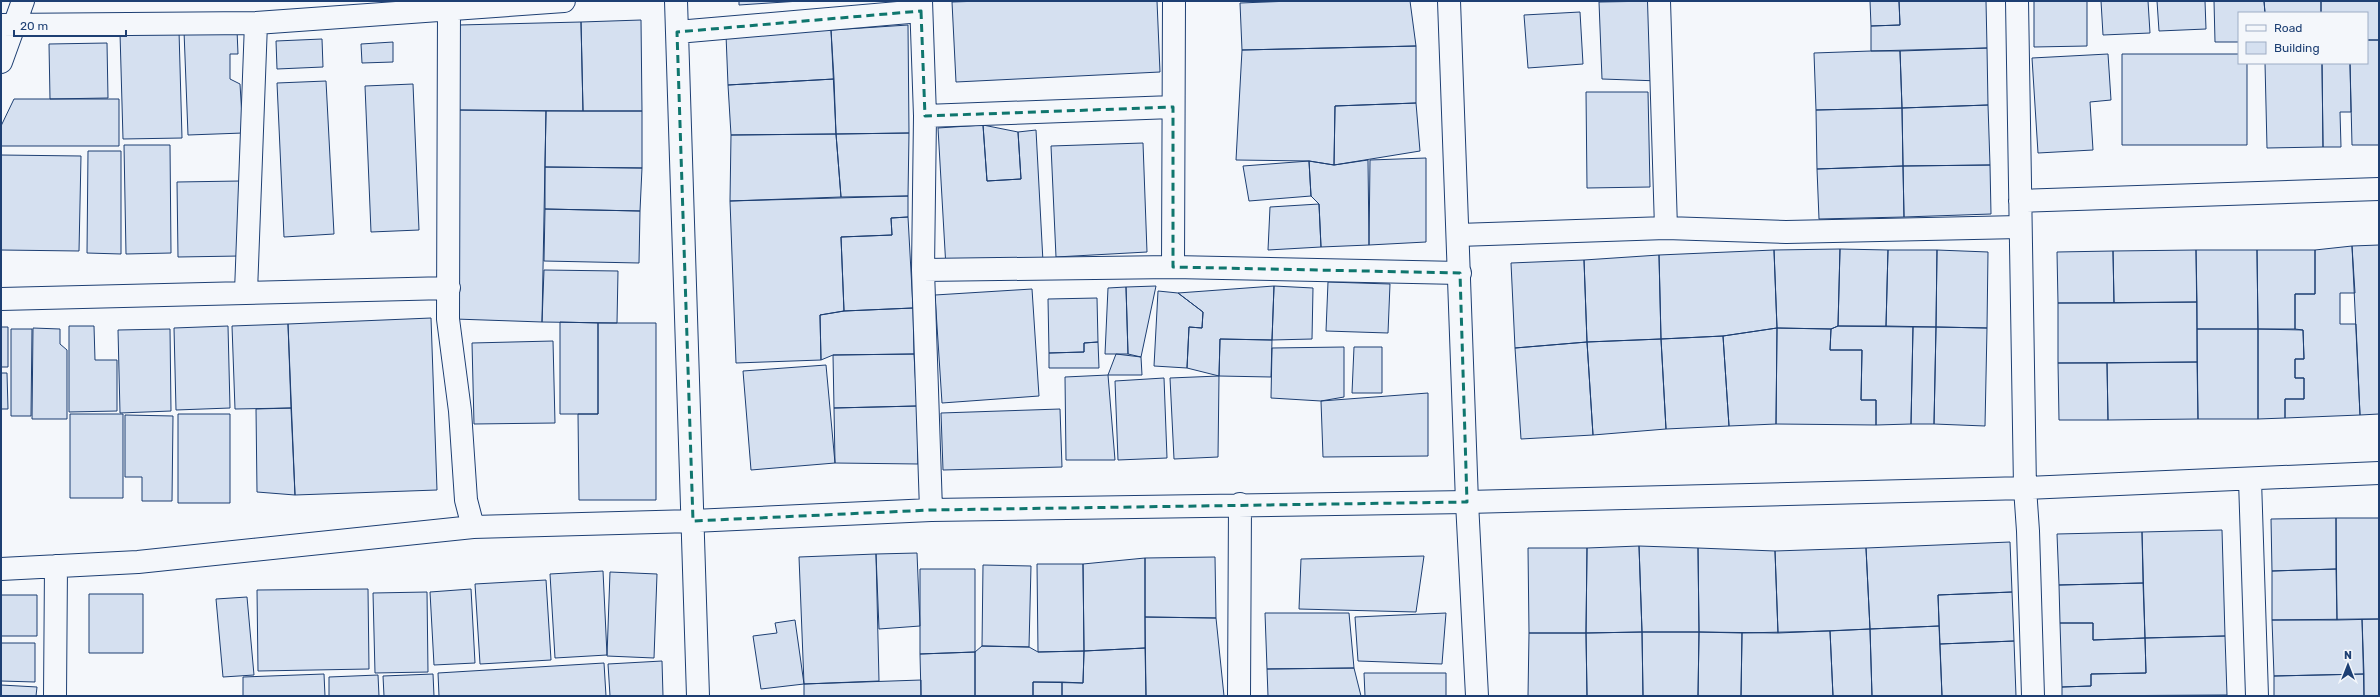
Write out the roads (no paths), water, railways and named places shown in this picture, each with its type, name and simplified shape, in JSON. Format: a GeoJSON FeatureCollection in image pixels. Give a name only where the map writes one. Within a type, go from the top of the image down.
{"type":"FeatureCollection","features":[{"type":"Feature","properties":{"kind":"street"},"geometry":{"type":"LineString","coordinates":[[1,62],[8,25],[23,1]]}},
{"type":"Feature","properties":{"kind":"street"},"geometry":{"type":"LineString","coordinates":[[8,25],[256,23],[450,9],[493,3],[564,1]]}},
{"type":"Feature","properties":{"kind":"street"},"geometry":{"type":"LineString","coordinates":[[676,1],[698,696]]}},
{"type":"Feature","properties":{"kind":"street"},"geometry":{"type":"LineString","coordinates":[[1173,267],[1174,1]]}},
{"type":"Feature","properties":{"kind":"street"},"geometry":{"type":"LineString","coordinates":[[1449,1],[1460,273],[1467,502],[1477,696]]}},
{"type":"Feature","properties":{"kind":"street"},"geometry":{"type":"LineString","coordinates":[[1659,1],[1666,228]]}},
{"type":"Feature","properties":{"kind":"street"},"geometry":{"type":"LineString","coordinates":[[2016,1],[2025,488],[2028,531],[2033,696]]}},
{"type":"Feature","properties":{"kind":"street"},"geometry":{"type":"LineString","coordinates":[[677,32],[921,6],[925,116],[923,270],[931,510]]}},
{"type":"Feature","properties":{"kind":"street"},"geometry":{"type":"LineString","coordinates":[[450,9],[448,319],[460,411],[466,500],[473,527]]}},
{"type":"Feature","properties":{"kind":"street"},"geometry":{"type":"LineString","coordinates":[[246,292],[256,23]]}},
{"type":"Feature","properties":{"kind":"street"},"geometry":{"type":"LineString","coordinates":[[925,116],[1173,107]]}},
{"type":"Feature","properties":{"kind":"street"},"geometry":{"type":"LineString","coordinates":[[2020,201],[2379,188]]}},
{"type":"Feature","properties":{"kind":"street"},"geometry":{"type":"LineString","coordinates":[[1458,235],[1666,228],[1786,232],[2020,227]]}},
{"type":"Feature","properties":{"kind":"street"},"geometry":{"type":"LineString","coordinates":[[923,270],[1173,267],[1460,273]]}},
{"type":"Feature","properties":{"kind":"street"},"geometry":{"type":"LineString","coordinates":[[1,299],[449,288]]}},
{"type":"Feature","properties":{"kind":"street"},"geometry":{"type":"LineString","coordinates":[[1,569],[138,562],[473,527],[693,521],[931,510],[1240,504],[1467,502],[2025,488],[2250,480],[2379,473]]}},
{"type":"Feature","properties":{"kind":"street"},"geometry":{"type":"LineString","coordinates":[[2250,480],[2257,696]]}},
{"type":"Feature","properties":{"kind":"street"},"geometry":{"type":"LineString","coordinates":[[1239,696],[1240,504]]}},
{"type":"Feature","properties":{"kind":"street"},"geometry":{"type":"LineString","coordinates":[[55,696],[56,566]]}}]}
